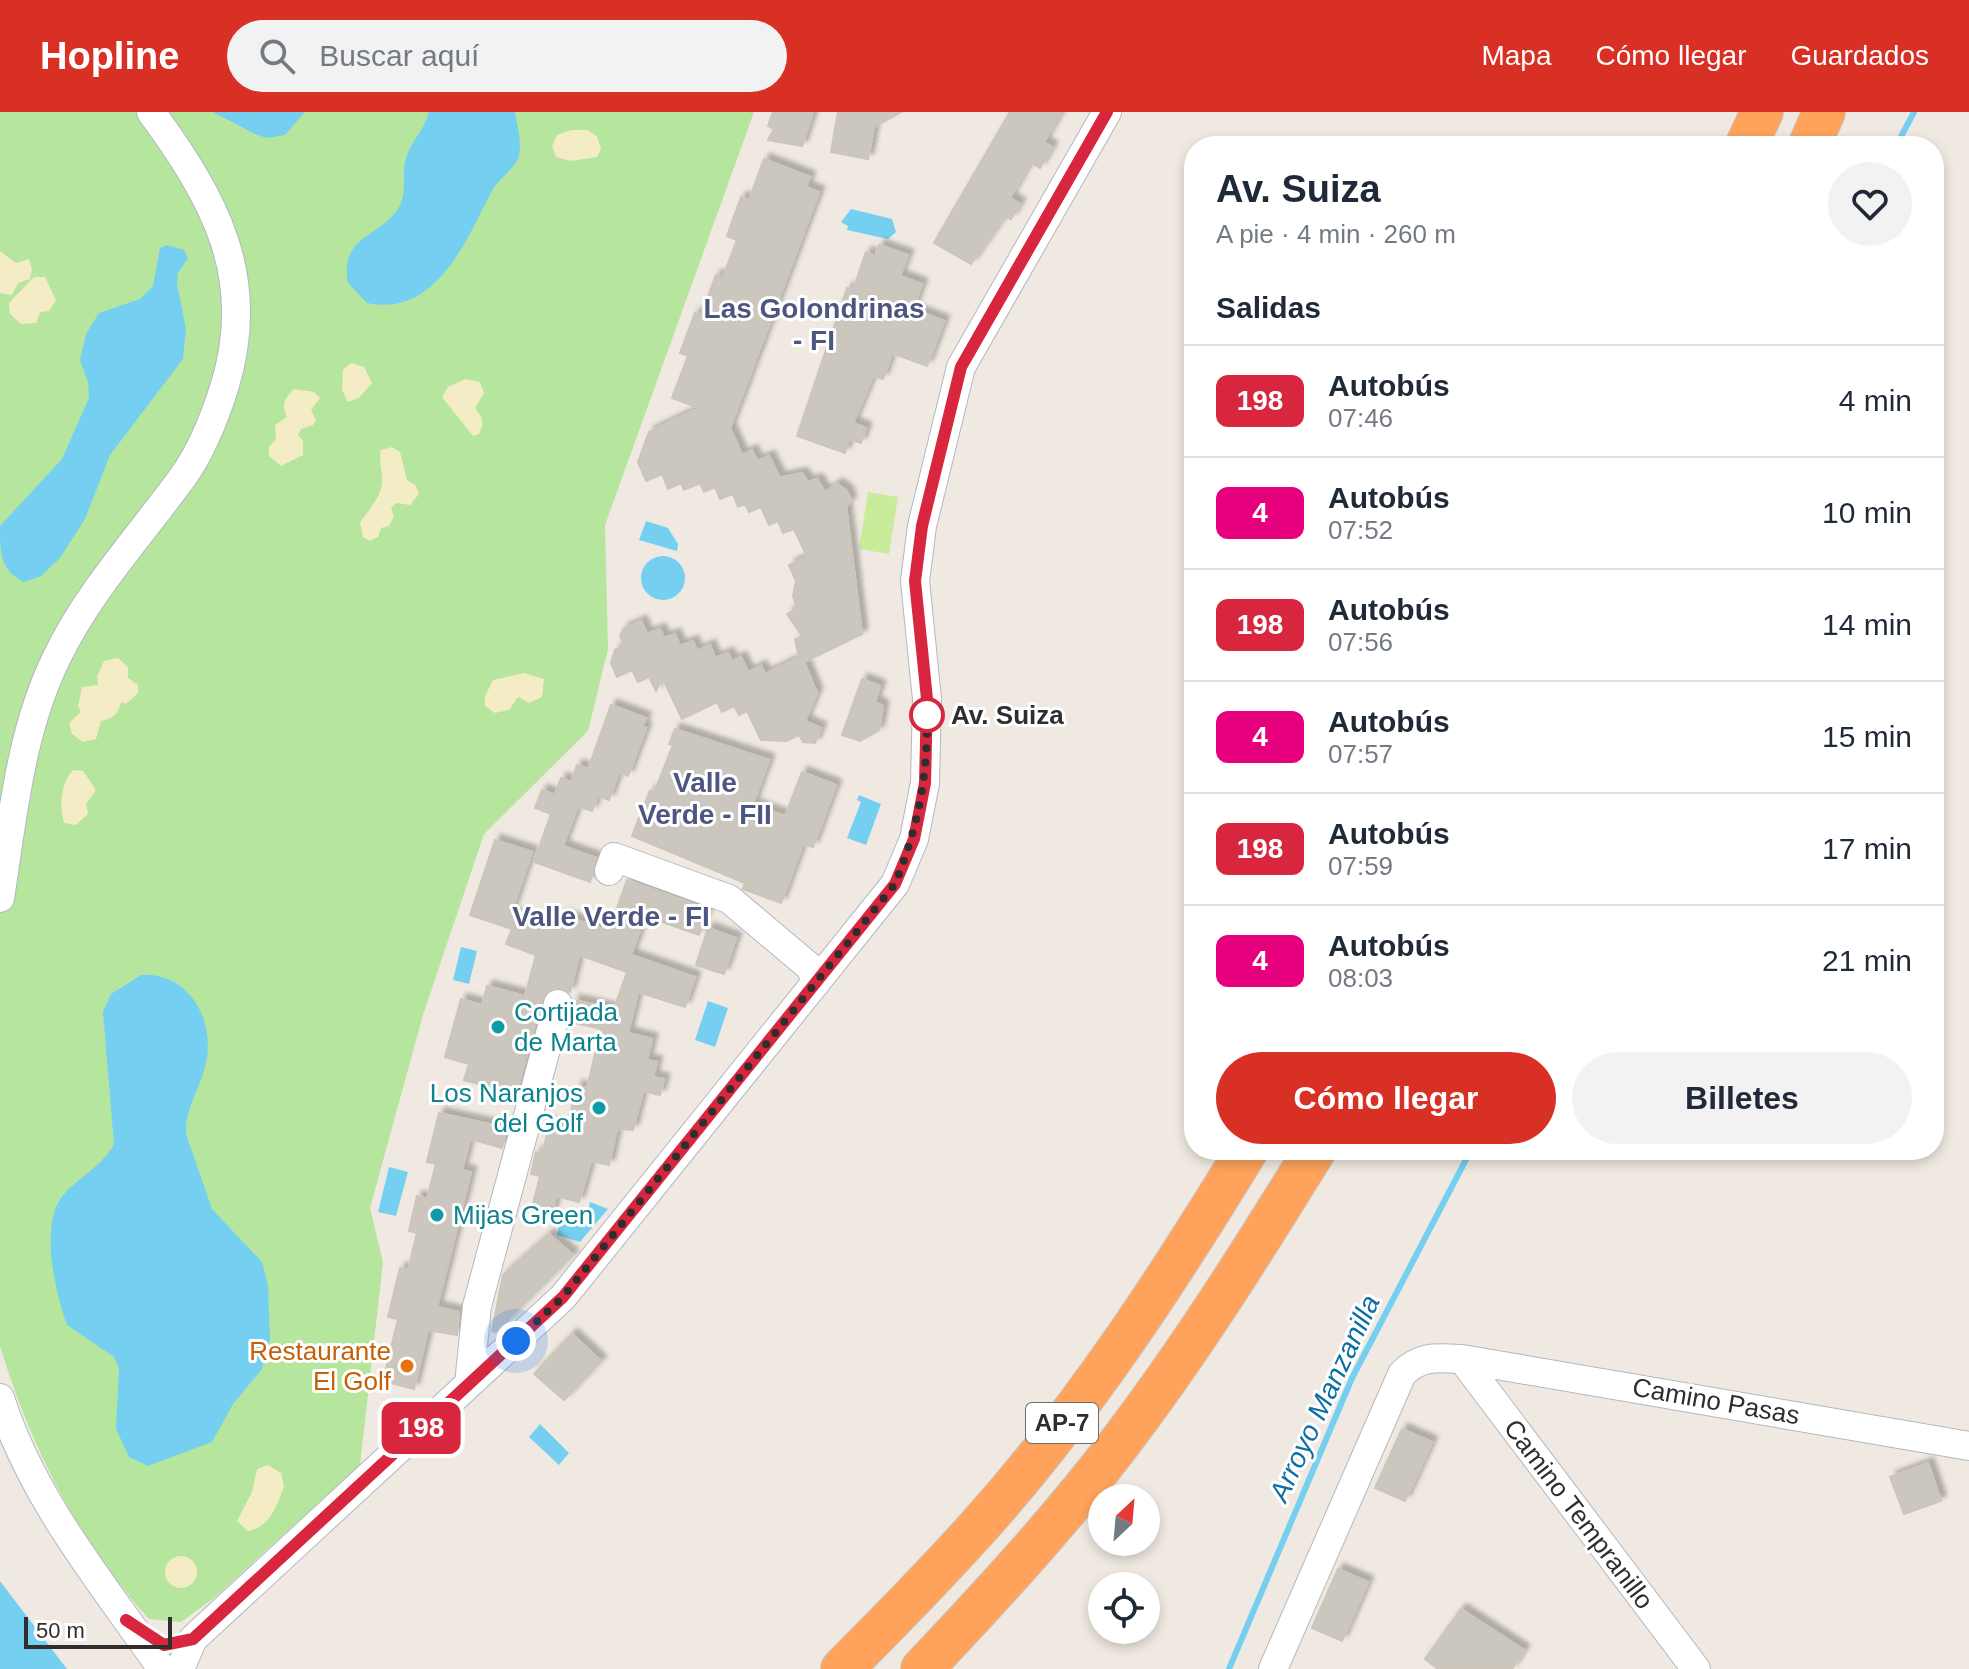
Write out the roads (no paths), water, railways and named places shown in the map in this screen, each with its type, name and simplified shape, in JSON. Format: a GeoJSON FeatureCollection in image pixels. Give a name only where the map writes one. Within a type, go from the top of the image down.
{"type":"FeatureCollection","features":[{"type":"Feature","properties":{"kind":"highway"},"geometry":{"type":"LineString","coordinates":[[1751,136],[1762,112]]}},
{"type":"Feature","properties":{"kind":"highway"},"geometry":{"type":"LineString","coordinates":[[1813,136],[1824,112]]}},
{"type":"Feature","properties":{"kind":"highway","name":"AP-7"},"geometry":{"type":"LineString","coordinates":[[842,1669],[981,1523],[1087,1393],[1179,1262],[1241,1160]]}},
{"type":"Feature","properties":{"kind":"highway","name":"AP-7"},"geometry":{"type":"LineString","coordinates":[[922,1669],[1011,1575],[1115,1449],[1228,1292],[1309,1160]]}},
{"type":"Feature","properties":{"kind":"street"},"geometry":{"type":"LineString","coordinates":[[0,898],[27,739],[57,655],[82,614],[184,475],[220,403],[231,364],[238,323],[227,244],[214,210],[186,160],[151,112]]}},
{"type":"Feature","properties":{"kind":"street"},"geometry":{"type":"LineString","coordinates":[[180,1669],[193,1639],[563,1297],[895,884],[914,839],[925,783],[927,699],[915,581],[922,526],[961,367],[1107,112]]}},
{"type":"Feature","properties":{"kind":"street"},"geometry":{"type":"LineString","coordinates":[[609,871],[614,857],[729,899],[811,968],[816,983]]}},
{"type":"Feature","properties":{"kind":"street"},"geometry":{"type":"LineString","coordinates":[[469,1384],[477,1306],[558,1004]]}},
{"type":"Feature","properties":{"kind":"street","name":"Camino Pasas"},"geometry":{"type":"LineString","coordinates":[[1273,1669],[1402,1374],[1412,1363],[1427,1358],[1462,1359],[1969,1446]]}},
{"type":"Feature","properties":{"kind":"street","name":"Camino Tempranillo"},"geometry":{"type":"LineString","coordinates":[[1462,1359],[1696,1669]]}},
{"type":"Feature","properties":{"kind":"street"},"geometry":{"type":"LineString","coordinates":[[0,1398],[10,1429],[40,1491],[162,1669]]}},
{"type":"Feature","properties":{"kind":"street"},"geometry":{"type":"LineString","coordinates":[[126,1620],[164,1645],[193,1639]]}},
{"type":"Feature","properties":{"kind":"water"},"geometry":{"type":"Polygon","coordinates":[[[213,112],[305,112],[285,135],[267,138],[213,112]]]}},
{"type":"Feature","properties":{"kind":"water"},"geometry":{"type":"Polygon","coordinates":[[[429,112],[515,112],[520,139],[519,155],[515,165],[493,189],[447,270],[431,286],[413,298],[392,304],[367,303],[348,283],[347,266],[351,253],[396,212],[403,195],[407,155],[429,112]]]}},
{"type":"Feature","properties":{"kind":"water"},"geometry":{"type":"Polygon","coordinates":[[[851,209],[892,219],[896,232],[888,239],[847,230],[848,226],[841,222],[851,209]]]}},
{"type":"Feature","properties":{"kind":"water"},"geometry":{"type":"Polygon","coordinates":[[[167,245],[184,250],[188,258],[178,273],[177,284],[186,329],[183,359],[110,455],[85,519],[60,558],[41,576],[24,582],[10,572],[3,560],[0,526],[62,459],[89,398],[88,382],[80,360],[86,334],[99,313],[140,299],[153,286],[160,248],[167,245]]]}},
{"type":"Feature","properties":{"kind":"water"},"geometry":{"type":"Polygon","coordinates":[[[646,521],[668,528],[678,544],[677,551],[639,540],[646,521]]]}},
{"type":"Feature","properties":{"kind":"water"},"geometry":{"type":"Polygon","coordinates":[[[663,556],[678,563],[685,578],[678,593],[663,600],[648,593],[641,578],[648,563],[663,556]]]}},
{"type":"Feature","properties":{"kind":"water"},"geometry":{"type":"Polygon","coordinates":[[[859,795],[881,804],[866,845],[847,838],[861,802],[857,800],[859,795]]]}},
{"type":"Feature","properties":{"kind":"water"},"geometry":{"type":"Polygon","coordinates":[[[461,947],[477,951],[469,984],[453,980],[461,947]]]}},
{"type":"Feature","properties":{"kind":"water"},"geometry":{"type":"Polygon","coordinates":[[[141,975],[158,976],[173,982],[186,991],[203,1017],[208,1050],[188,1116],[186,1134],[212,1209],[262,1262],[268,1286],[270,1340],[262,1369],[233,1404],[212,1442],[148,1466],[129,1457],[116,1429],[119,1368],[114,1357],[67,1325],[51,1257],[52,1221],[57,1205],[114,1144],[103,1012],[111,994],[141,975]]]}},
{"type":"Feature","properties":{"kind":"water"},"geometry":{"type":"Polygon","coordinates":[[[708,1001],[728,1008],[715,1047],[695,1040],[708,1001]]]}},
{"type":"Feature","properties":{"kind":"water"},"geometry":{"type":"Polygon","coordinates":[[[389,1167],[408,1172],[396,1216],[378,1212],[389,1167]]]}},
{"type":"Feature","properties":{"kind":"water"},"geometry":{"type":"Polygon","coordinates":[[[590,1202],[608,1209],[580,1242],[557,1235],[561,1219],[585,1227],[590,1202]]]}},
{"type":"Feature","properties":{"kind":"water"},"geometry":{"type":"Polygon","coordinates":[[[540,1424],[569,1453],[559,1465],[529,1437],[540,1424]]]}},
{"type":"Feature","properties":{"kind":"water"},"geometry":{"type":"Polygon","coordinates":[[[0,1581],[67,1669],[0,1669],[0,1581]]]}},
{"type":"Feature","properties":{"kind":"waterway","name":"Arroyo Manzanilla"},"geometry":{"type":"LineString","coordinates":[[1901,136],[1914,112]]}},
{"type":"Feature","properties":{"kind":"waterway","name":"Arroyo Manzanilla"},"geometry":{"type":"LineString","coordinates":[[1229,1669],[1352,1378],[1466,1160]]}},
{"type":"Feature","properties":{"kind":"place","name":"Av. Suiza"},"geometry":{"type":"Point","coordinates":[927,715]}},
{"type":"Feature","properties":{"kind":"place","name":"Cortijada de Marta"},"geometry":{"type":"Point","coordinates":[498,1027]}},
{"type":"Feature","properties":{"kind":"place","name":"Los Naranjos del Golf"},"geometry":{"type":"Point","coordinates":[599,1108]}},
{"type":"Feature","properties":{"kind":"place","name":"Mijas Green"},"geometry":{"type":"Point","coordinates":[437,1215]}},
{"type":"Feature","properties":{"kind":"place","name":"Restaurante El Golf"},"geometry":{"type":"Point","coordinates":[407,1366]}},
{"type":"Feature","properties":{"kind":"district","name":"Las Golondrinas - FI"},"geometry":{"type":"Point","coordinates":[814,324]}},
{"type":"Feature","properties":{"kind":"district","name":"Valle Verde - FII"},"geometry":{"type":"Point","coordinates":[705,798]}},
{"type":"Feature","properties":{"kind":"district","name":"Valle Verde - FI"},"geometry":{"type":"Point","coordinates":[611,916]}}]}
